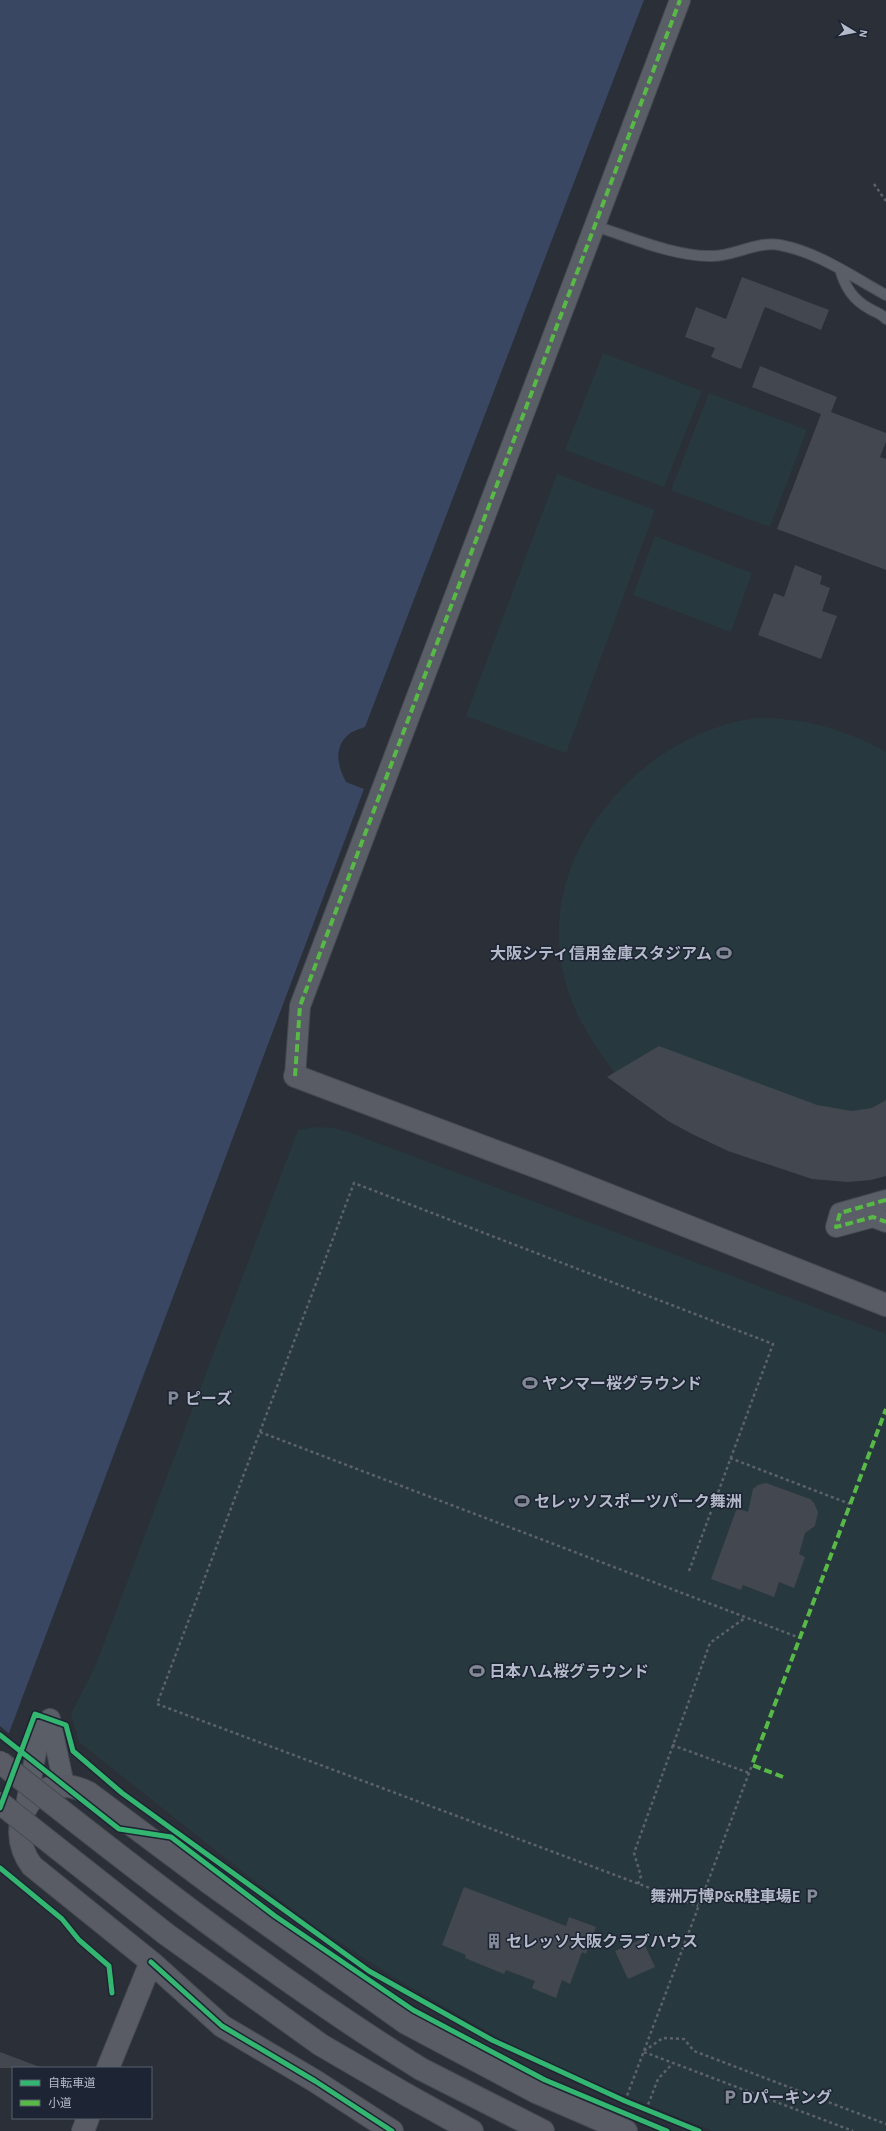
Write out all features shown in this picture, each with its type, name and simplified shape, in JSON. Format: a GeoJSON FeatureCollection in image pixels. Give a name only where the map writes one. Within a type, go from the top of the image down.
{"type":"FeatureCollection","features":[{"type":"Feature","properties":{"kind":"street"},"geometry":{"type":"LineString","coordinates":[[680,0],[300,1006],[295,1076],[553,1173],[886,1305]]}},
{"type":"Feature","properties":{"kind":"street"},"geometry":{"type":"LineString","coordinates":[[886,1200],[840,1213],[836,1227],[873,1217],[886,1222]]}},
{"type":"Feature","properties":{"kind":"street"},"geometry":{"type":"LineString","coordinates":[[64,1785],[50,1719],[40,1731],[27,1802],[20,1816],[16,1830],[20,1850],[25,1859],[151,1962],[222,2026],[314,2081],[392,2131]]}},
{"type":"Feature","properties":{"kind":"street"},"geometry":{"type":"LineString","coordinates":[[0,1762],[94,1837],[267,1967],[349,2025],[421,2069],[543,2131]]}},
{"type":"Feature","properties":{"kind":"street"},"geometry":{"type":"LineString","coordinates":[[27,1802],[45,1788],[64,1785],[78,1788],[89,1793],[208,1882],[406,2023],[536,2092],[626,2131]]}},
{"type":"Feature","properties":{"kind":"street"},"geometry":{"type":"LineString","coordinates":[[0,1803],[166,1934],[321,2045],[472,2131]]}},
{"type":"Feature","properties":{"kind":"street"},"geometry":{"type":"LineString","coordinates":[[108,2067],[151,1962]]}},
{"type":"Feature","properties":{"kind":"street"},"geometry":{"type":"LineString","coordinates":[[83,2131],[88,2119]]}},
{"type":"Feature","properties":{"kind":"lane"},"geometry":{"type":"LineString","coordinates":[[595,226],[676,251],[710,256],[729,255],[753,246],[778,245],[806,252],[886,295]]}},
{"type":"Feature","properties":{"kind":"lane"},"geometry":{"type":"LineString","coordinates":[[840,269],[849,292],[869,309],[886,319]]}},
{"type":"Feature","properties":{"kind":"path"},"geometry":{"type":"LineString","coordinates":[[874,184],[886,200]]}},
{"type":"Feature","properties":{"kind":"path"},"geometry":{"type":"LineString","coordinates":[[688,1571],[773,1344],[354,1183],[157,1704],[698,1906]]}},
{"type":"Feature","properties":{"kind":"path"},"geometry":{"type":"LineString","coordinates":[[260,1432],[800,1638]]}},
{"type":"Feature","properties":{"kind":"path"},"geometry":{"type":"LineString","coordinates":[[730,1458],[850,1504]]}},
{"type":"Feature","properties":{"kind":"path"},"geometry":{"type":"LineString","coordinates":[[638,1884],[641,1876],[634,1853],[710,1643],[746,1617]]}},
{"type":"Feature","properties":{"kind":"path"},"geometry":{"type":"LineString","coordinates":[[672,1745],[749,1773]]}},
{"type":"Feature","properties":{"kind":"path"},"geometry":{"type":"LineString","coordinates":[[625,2101],[752,1766]]}},
{"type":"Feature","properties":{"kind":"path"},"geometry":{"type":"LineString","coordinates":[[644,2052],[663,2038],[684,2039],[694,2052],[886,2124]]}},
{"type":"Feature","properties":{"kind":"path"},"geometry":{"type":"LineString","coordinates":[[644,2052],[853,2131]]}},
{"type":"Feature","properties":{"kind":"path"},"geometry":{"type":"LineString","coordinates":[[646,2110],[658,2079],[673,2063]]}},
{"type":"Feature","properties":{"kind":"shaded area"},"geometry":{"type":"Polygon","coordinates":[[[603,353],[702,391],[664,487],[565,450],[603,353]]]}},
{"type":"Feature","properties":{"kind":"shaded area"},"geometry":{"type":"Polygon","coordinates":[[[709,393],[807,430],[770,527],[671,490],[709,393]]]}},
{"type":"Feature","properties":{"kind":"shaded area"},"geometry":{"type":"Polygon","coordinates":[[[557,474],[655,510],[566,753],[466,716],[557,474]]]}},
{"type":"Feature","properties":{"kind":"shaded area"},"geometry":{"type":"Polygon","coordinates":[[[655,536],[752,573],[731,632],[633,595],[655,536]]]}},
{"type":"Feature","properties":{"kind":"shaded area","name":"大阪シティ信用金庫スタジアム"},"geometry":{"type":"Polygon","coordinates":[[[757,718],[791,720],[824,726],[855,737],[886,752],[886,1176],[848,1182],[812,1179],[728,1151],[668,1121],[607,1077],[614,1072],[585,1028],[571,999],[562,967],[559,936],[561,905],[568,876],[580,848],[596,821],[615,796],[638,773],[664,753],[709,730],[757,718]]]}},
{"type":"Feature","properties":{"kind":"shaded area","name":"セレッソスポーツパーク舞洲"},"geometry":{"type":"Polygon","coordinates":[[[317,1127],[333,1128],[351,1133],[886,1334],[886,2131],[712,2131],[592,2082],[507,2043],[398,1980],[313,1925],[229,1861],[79,1742],[71,1714],[95,1667],[298,1130],[317,1127]]]}},
{"type":"Feature","properties":{"kind":"water"},"geometry":{"type":"Polygon","coordinates":[[[0,0],[644,0],[365,727],[350,734],[343,740],[340,746],[338,758],[339,764],[346,782],[364,789],[0,1757],[0,0]]]}},
{"type":"Feature","properties":{"kind":"pier"},"geometry":{"type":"Polygon","coordinates":[[[0,1726],[11,1735],[0,1759],[0,1726]]]}},
{"type":"Feature","properties":{"kind":"building"},"geometry":{"type":"Polygon","coordinates":[[[742,277],[829,310],[821,330],[765,307],[741,369],[711,357],[715,348],[685,337],[696,307],[726,319],[742,277]]]}},
{"type":"Feature","properties":{"kind":"building"},"geometry":{"type":"Polygon","coordinates":[[[760,366],[837,397],[831,412],[886,433],[886,442],[880,457],[886,459],[886,570],[777,529],[821,414],[752,387],[760,366]]]}},
{"type":"Feature","properties":{"kind":"building"},"geometry":{"type":"Polygon","coordinates":[[[795,565],[822,576],[820,584],[830,588],[822,611],[837,616],[821,659],[758,635],[774,593],[784,597],[795,565]]]}},
{"type":"Feature","properties":{"kind":"building"},"geometry":{"type":"Polygon","coordinates":[[[659,1046],[817,1105],[852,1111],[872,1108],[886,1100],[886,1176],[871,1180],[848,1182],[812,1179],[728,1151],[668,1121],[607,1077],[659,1046]]]}},
{"type":"Feature","properties":{"kind":"building"},"geometry":{"type":"Polygon","coordinates":[[[766,1483],[810,1499],[814,1503],[818,1512],[815,1526],[805,1533],[799,1554],[805,1557],[794,1588],[779,1582],[774,1597],[743,1585],[741,1590],[711,1579],[737,1508],[748,1512],[753,1489],[758,1485],[766,1483]]]}},
{"type":"Feature","properties":{"kind":"building","name":"セレッソ大阪クラブハウス"},"geometry":{"type":"Polygon","coordinates":[[[464,1887],[566,1926],[569,1917],[596,1927],[586,1954],[582,1952],[570,1984],[562,1980],[556,1998],[532,1988],[535,1981],[506,1970],[504,1974],[465,1958],[466,1955],[442,1945],[464,1887]]]}},
{"type":"Feature","properties":{"kind":"building"},"geometry":{"type":"Polygon","coordinates":[[[642,1939],[655,1967],[628,1979],[615,1951],[642,1939]]]}},
{"type":"Feature","properties":{"kind":"building"},"geometry":{"type":"Polygon","coordinates":[[[0,2052],[40,2067],[12,2067],[0,2068],[0,2052]]]}},
{"type":"Feature","properties":{"kind":"marked path"},"geometry":{"type":"LineString","coordinates":[[295,1076],[300,1006],[680,0]]}},
{"type":"Feature","properties":{"kind":"marked path"},"geometry":{"type":"LineString","coordinates":[[886,1200],[840,1213],[836,1227],[873,1217],[886,1222]]}},
{"type":"Feature","properties":{"kind":"marked path"},"geometry":{"type":"LineString","coordinates":[[783,1777],[752,1765],[886,1409]]}},
{"type":"Feature","properties":{"kind":"cycle path"},"geometry":{"type":"LineString","coordinates":[[0,1808],[35,1714],[66,1725],[73,1751],[122,1793],[369,1971],[492,2040],[625,2101],[699,2131]]}},
{"type":"Feature","properties":{"kind":"cycle path"},"geometry":{"type":"LineString","coordinates":[[0,1735],[119,1829],[171,1837],[275,1916],[413,2010],[545,2080],[667,2131]]}},
{"type":"Feature","properties":{"kind":"cycle path"},"geometry":{"type":"LineString","coordinates":[[0,1868],[62,1919],[79,1940],[109,1966],[112,1993]]}},
{"type":"Feature","properties":{"kind":"cycle path"},"geometry":{"type":"LineString","coordinates":[[151,1962],[222,2026],[315,2081],[392,2131]]}},
{"type":"Feature","properties":{"kind":"place","name":"大阪シティ信用金庫スタジアム"},"geometry":{"type":"Point","coordinates":[724,953]}},
{"type":"Feature","properties":{"kind":"place","name":"ヤンマー桜グラウンド"},"geometry":{"type":"Point","coordinates":[530,1383]}},
{"type":"Feature","properties":{"kind":"place","name":"ピーズ"},"geometry":{"type":"Point","coordinates":[173,1398]}},
{"type":"Feature","properties":{"kind":"place","name":"セレッソスポーツパーク舞洲"},"geometry":{"type":"Point","coordinates":[522,1501]}},
{"type":"Feature","properties":{"kind":"place","name":"日本ハム桜グラウンド"},"geometry":{"type":"Point","coordinates":[477,1671]}},
{"type":"Feature","properties":{"kind":"place","name":"舞洲万博P&R駐車場E"},"geometry":{"type":"Point","coordinates":[812,1896]}},
{"type":"Feature","properties":{"kind":"place","name":"セレッソ大阪クラブハウス"},"geometry":{"type":"Point","coordinates":[494,1941]}},
{"type":"Feature","properties":{"kind":"place","name":"Dパーキング"},"geometry":{"type":"Point","coordinates":[730,2097]}}]}
